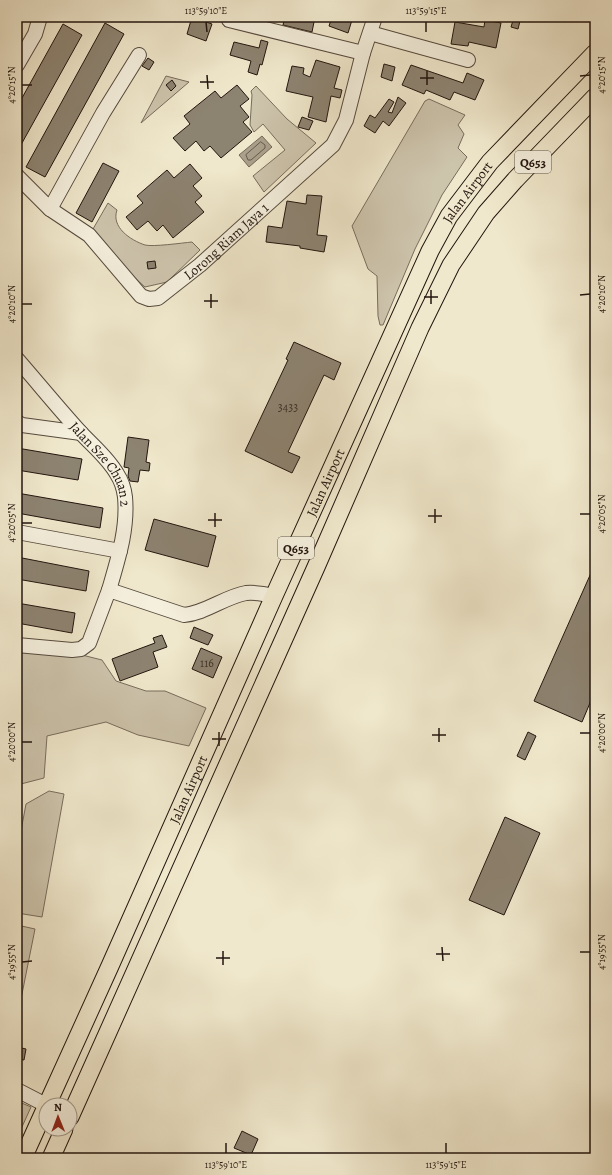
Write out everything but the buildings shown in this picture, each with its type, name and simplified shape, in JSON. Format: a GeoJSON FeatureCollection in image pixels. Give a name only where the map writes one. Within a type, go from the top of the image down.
{"type":"FeatureCollection","features":[{"type":"Feature","properties":{"kind":"main road","name":"Jalan Airport"},"geometry":{"type":"LineString","coordinates":[[57,1083],[274,596],[430,251],[449,216],[490,162],[595,53]]}},
{"type":"Feature","properties":{"kind":"main road","name":"Jalan Airport"},"geometry":{"type":"LineString","coordinates":[[78,1099],[316,567],[420,328],[452,265],[486,213],[515,180],[595,97]]}},
{"type":"Feature","properties":{"kind":"main road"},"geometry":{"type":"LineString","coordinates":[[274,596],[290,596],[300,590],[316,567]]}},
{"type":"Feature","properties":{"kind":"main road","name":"Q653"},"geometry":{"type":"LineString","coordinates":[[50,1097],[57,1083]]}},
{"type":"Feature","properties":{"kind":"main road"},"geometry":{"type":"LineString","coordinates":[[77,1097],[80,1094]]}},
{"type":"Feature","properties":{"kind":"main road","name":"Q653"},"geometry":{"type":"LineString","coordinates":[[23,1158],[38,1123]]}},
{"type":"Feature","properties":{"kind":"main road"},"geometry":{"type":"LineString","coordinates":[[51,1158],[60,1137]]}},
{"type":"Feature","properties":{"kind":"street"},"geometry":{"type":"LineString","coordinates":[[17,65],[34,34],[40,17]]}},
{"type":"Feature","properties":{"kind":"street","name":"Lorong Riam Jaya 1"},"geometry":{"type":"LineString","coordinates":[[17,176],[50,209],[89,235],[141,296],[149,299],[158,298],[200,265],[334,145],[346,120],[363,53],[375,17]]}},
{"type":"Feature","properties":{"kind":"street"},"geometry":{"type":"LineString","coordinates":[[228,20],[363,53]]}},
{"type":"Feature","properties":{"kind":"street"},"geometry":{"type":"LineString","coordinates":[[370,33],[468,60]]}},
{"type":"Feature","properties":{"kind":"street"},"geometry":{"type":"LineString","coordinates":[[50,209],[103,113],[139,55]]}},
{"type":"Feature","properties":{"kind":"street","name":"Jalan Sze Chuan 2"},"geometry":{"type":"LineString","coordinates":[[17,359],[81,433],[103,455],[118,474],[125,496],[125,527],[120,551],[109,590],[88,643],[81,649],[72,650],[17,645]]}},
{"type":"Feature","properties":{"kind":"street"},"geometry":{"type":"LineString","coordinates":[[17,422],[22,425],[81,433]]}},
{"type":"Feature","properties":{"kind":"street"},"geometry":{"type":"LineString","coordinates":[[17,532],[120,551]]}},
{"type":"Feature","properties":{"kind":"street"},"geometry":{"type":"LineString","coordinates":[[109,590],[184,615],[196,614],[246,593],[274,596]]}},
{"type":"Feature","properties":{"kind":"street"},"geometry":{"type":"LineString","coordinates":[[31,1096],[42,1094],[57,1083]]}},
{"type":"Feature","properties":{"kind":"street"},"geometry":{"type":"LineString","coordinates":[[17,1090],[38,1100]]}},
{"type":"Feature","properties":{"kind":"shaded area"},"geometry":{"type":"Polygon","coordinates":[[[166,76],[189,82],[141,123],[166,76]]]}},
{"type":"Feature","properties":{"kind":"shaded area"},"geometry":{"type":"Polygon","coordinates":[[[256,86],[287,119],[316,143],[264,192],[253,176],[285,150],[263,124],[254,132],[250,125],[251,91],[256,86]]]}},
{"type":"Feature","properties":{"kind":"shaded area"},"geometry":{"type":"Polygon","coordinates":[[[429,99],[465,115],[458,125],[464,134],[458,148],[467,157],[442,195],[415,249],[383,325],[380,325],[378,316],[377,276],[368,269],[352,226],[425,101],[429,99]]]}},
{"type":"Feature","properties":{"kind":"shaded area"},"geometry":{"type":"Polygon","coordinates":[[[108,203],[117,210],[116,216],[119,227],[133,240],[145,245],[192,242],[200,250],[167,282],[145,287],[116,261],[93,229],[108,203]]]}},
{"type":"Feature","properties":{"kind":"shaded area"},"geometry":{"type":"Polygon","coordinates":[[[17,648],[78,654],[102,660],[116,681],[146,691],[165,691],[206,708],[189,746],[138,735],[106,722],[47,736],[44,778],[17,785],[17,648]]]}},
{"type":"Feature","properties":{"kind":"shaded area"},"geometry":{"type":"Polygon","coordinates":[[[49,791],[64,794],[42,917],[17,913],[17,852],[26,804],[49,791]]]}},
{"type":"Feature","properties":{"kind":"shaded area"},"geometry":{"type":"Polygon","coordinates":[[[17,925],[35,929],[17,1019],[17,925]]]}},
{"type":"Feature","properties":{"kind":"shaded area"},"geometry":{"type":"Polygon","coordinates":[[[17,1101],[31,1107],[17,1138],[17,1101]]]}},
{"type":"Feature","properties":{"kind":"water"},"geometry":{"type":"Polygon","coordinates":[[[262,136],[272,147],[249,167],[239,155],[262,136]]]}}]}
